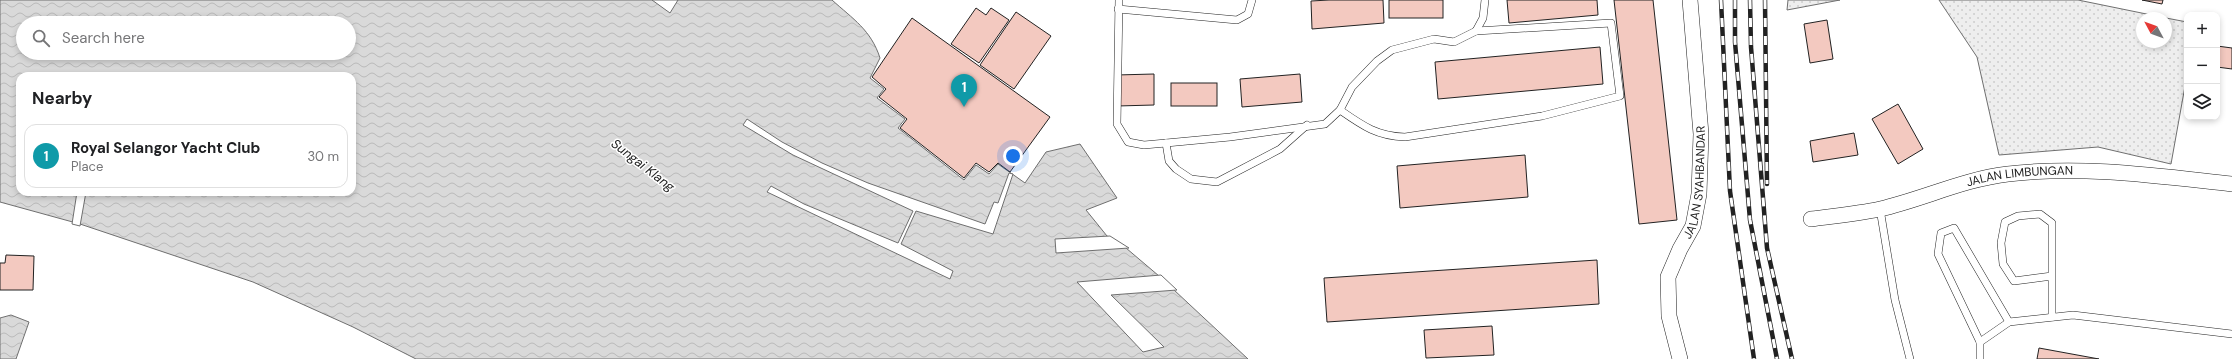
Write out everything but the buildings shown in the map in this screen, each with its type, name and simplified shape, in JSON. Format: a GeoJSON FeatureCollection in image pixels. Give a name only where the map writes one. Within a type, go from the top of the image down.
{"type":"FeatureCollection","features":[{"type":"Feature","properties":{"kind":"street","name":"JALAN SYAHBANDAR"},"geometry":{"type":"LineString","coordinates":[[1680,359],[1669,316],[1668,277],[1680,248],[1693,226],[1699,194],[1701,134],[1690,0]]}},
{"type":"Feature","properties":{"kind":"street","name":"JALAN LIMBUNGAN"},"geometry":{"type":"LineString","coordinates":[[1811,219],[1880,209],[1940,190],[2007,174],[2062,171],[2116,172],[2232,184]]}},
{"type":"Feature","properties":{"kind":"lane"},"geometry":{"type":"LineString","coordinates":[[1119,0],[1117,124],[1128,142],[1144,145],[1230,137],[1307,125],[1325,124],[1340,110],[1352,86],[1377,61],[1392,50],[1434,39],[1454,42],[1476,31],[1611,23],[1620,96],[1542,116],[1405,137],[1387,137],[1366,127],[1340,110]]}},
{"type":"Feature","properties":{"kind":"lane"},"geometry":{"type":"LineString","coordinates":[[1118,9],[1237,20],[1248,14],[1252,0]]}},
{"type":"Feature","properties":{"kind":"lane"},"geometry":{"type":"LineString","coordinates":[[1476,31],[1483,18],[1485,0]]}},
{"type":"Feature","properties":{"kind":"lane"},"geometry":{"type":"LineString","coordinates":[[1166,144],[1169,161],[1176,169],[1191,179],[1217,182],[1280,148],[1307,125]]}},
{"type":"Feature","properties":{"kind":"lane"},"geometry":{"type":"LineString","coordinates":[[1880,209],[1895,300],[1910,359]]}},
{"type":"Feature","properties":{"kind":"lane"},"geometry":{"type":"LineString","coordinates":[[2052,276],[2014,281],[2003,264],[2002,243],[2005,222],[2018,216],[2040,214],[2052,223],[2052,276],[2052,317]]}},
{"type":"Feature","properties":{"kind":"lane"},"geometry":{"type":"LineString","coordinates":[[1980,359],[1980,342],[1938,254],[1941,233],[1954,228],[2009,322]]}},
{"type":"Feature","properties":{"kind":"lane"},"geometry":{"type":"LineString","coordinates":[[1980,342],[2009,322],[2073,315],[2232,334]]}},
{"type":"Feature","properties":{"kind":"shaded area"},"geometry":{"type":"Polygon","coordinates":[[[1788,0],[1840,0],[1787,10],[1788,0]]]}},
{"type":"Feature","properties":{"kind":"shaded area"},"geometry":{"type":"Polygon","coordinates":[[[1939,0],[2078,0],[2137,12],[2136,12],[2136,48],[2172,48],[2172,19],[2184,21],[2184,92],[2171,164],[2098,147],[1999,155],[1977,57],[1939,0]]]}},
{"type":"Feature","properties":{"kind":"water","name":"Sungai Klang"},"geometry":{"type":"Polygon","coordinates":[[[0,0],[832,0],[854,19],[872,40],[880,58],[870,78],[884,89],[877,98],[905,119],[898,128],[964,180],[976,165],[989,174],[998,164],[1025,183],[1046,152],[1080,144],[1117,198],[1086,210],[1107,236],[1126,248],[1159,276],[1248,359],[416,359],[353,327],[253,282],[80,224],[0,202],[0,0]]]}},
{"type":"Feature","properties":{"kind":"water"},"geometry":{"type":"Polygon","coordinates":[[[11,315],[29,322],[16,359],[0,359],[0,318],[11,315]]]}},
{"type":"Feature","properties":{"kind":"pier"},"geometry":{"type":"Polygon","coordinates":[[[652,0],[678,0],[670,13],[652,0]]]}},
{"type":"Feature","properties":{"kind":"pier"},"geometry":{"type":"Polygon","coordinates":[[[747,119],[782,142],[822,163],[868,183],[985,224],[994,202],[998,203],[1009,173],[1013,174],[993,234],[916,211],[901,244],[953,271],[950,279],[767,192],[771,186],[804,204],[898,243],[913,211],[793,155],[743,125],[747,119]]]}},
{"type":"Feature","properties":{"kind":"pier"},"geometry":{"type":"Polygon","coordinates":[[[76,196],[85,196],[80,226],[72,224],[76,196]]]}},
{"type":"Feature","properties":{"kind":"pier"},"geometry":{"type":"Polygon","coordinates":[[[1110,236],[1129,248],[1056,253],[1055,239],[1110,236]]]}},
{"type":"Feature","properties":{"kind":"pier"},"geometry":{"type":"Polygon","coordinates":[[[1161,275],[1177,290],[1111,295],[1164,347],[1143,352],[1077,282],[1161,275]]]}},
{"type":"Feature","properties":{"kind":"railway"},"geometry":{"type":"LineString","coordinates":[[1721,0],[1730,191],[1754,359]]}},
{"type":"Feature","properties":{"kind":"railway"},"geometry":{"type":"LineString","coordinates":[[1735,0],[1735,42],[1750,220],[1777,359]]}},
{"type":"Feature","properties":{"kind":"railway"},"geometry":{"type":"LineString","coordinates":[[1750,0],[1751,47],[1767,248],[1792,359]]}},
{"type":"Feature","properties":{"kind":"railway"},"geometry":{"type":"LineString","coordinates":[[1765,0],[1767,184]]}},
{"type":"Feature","properties":{"kind":"place","name":"Royal Selangor Yacht Club"},"geometry":{"type":"Point","coordinates":[964,107]}}]}
